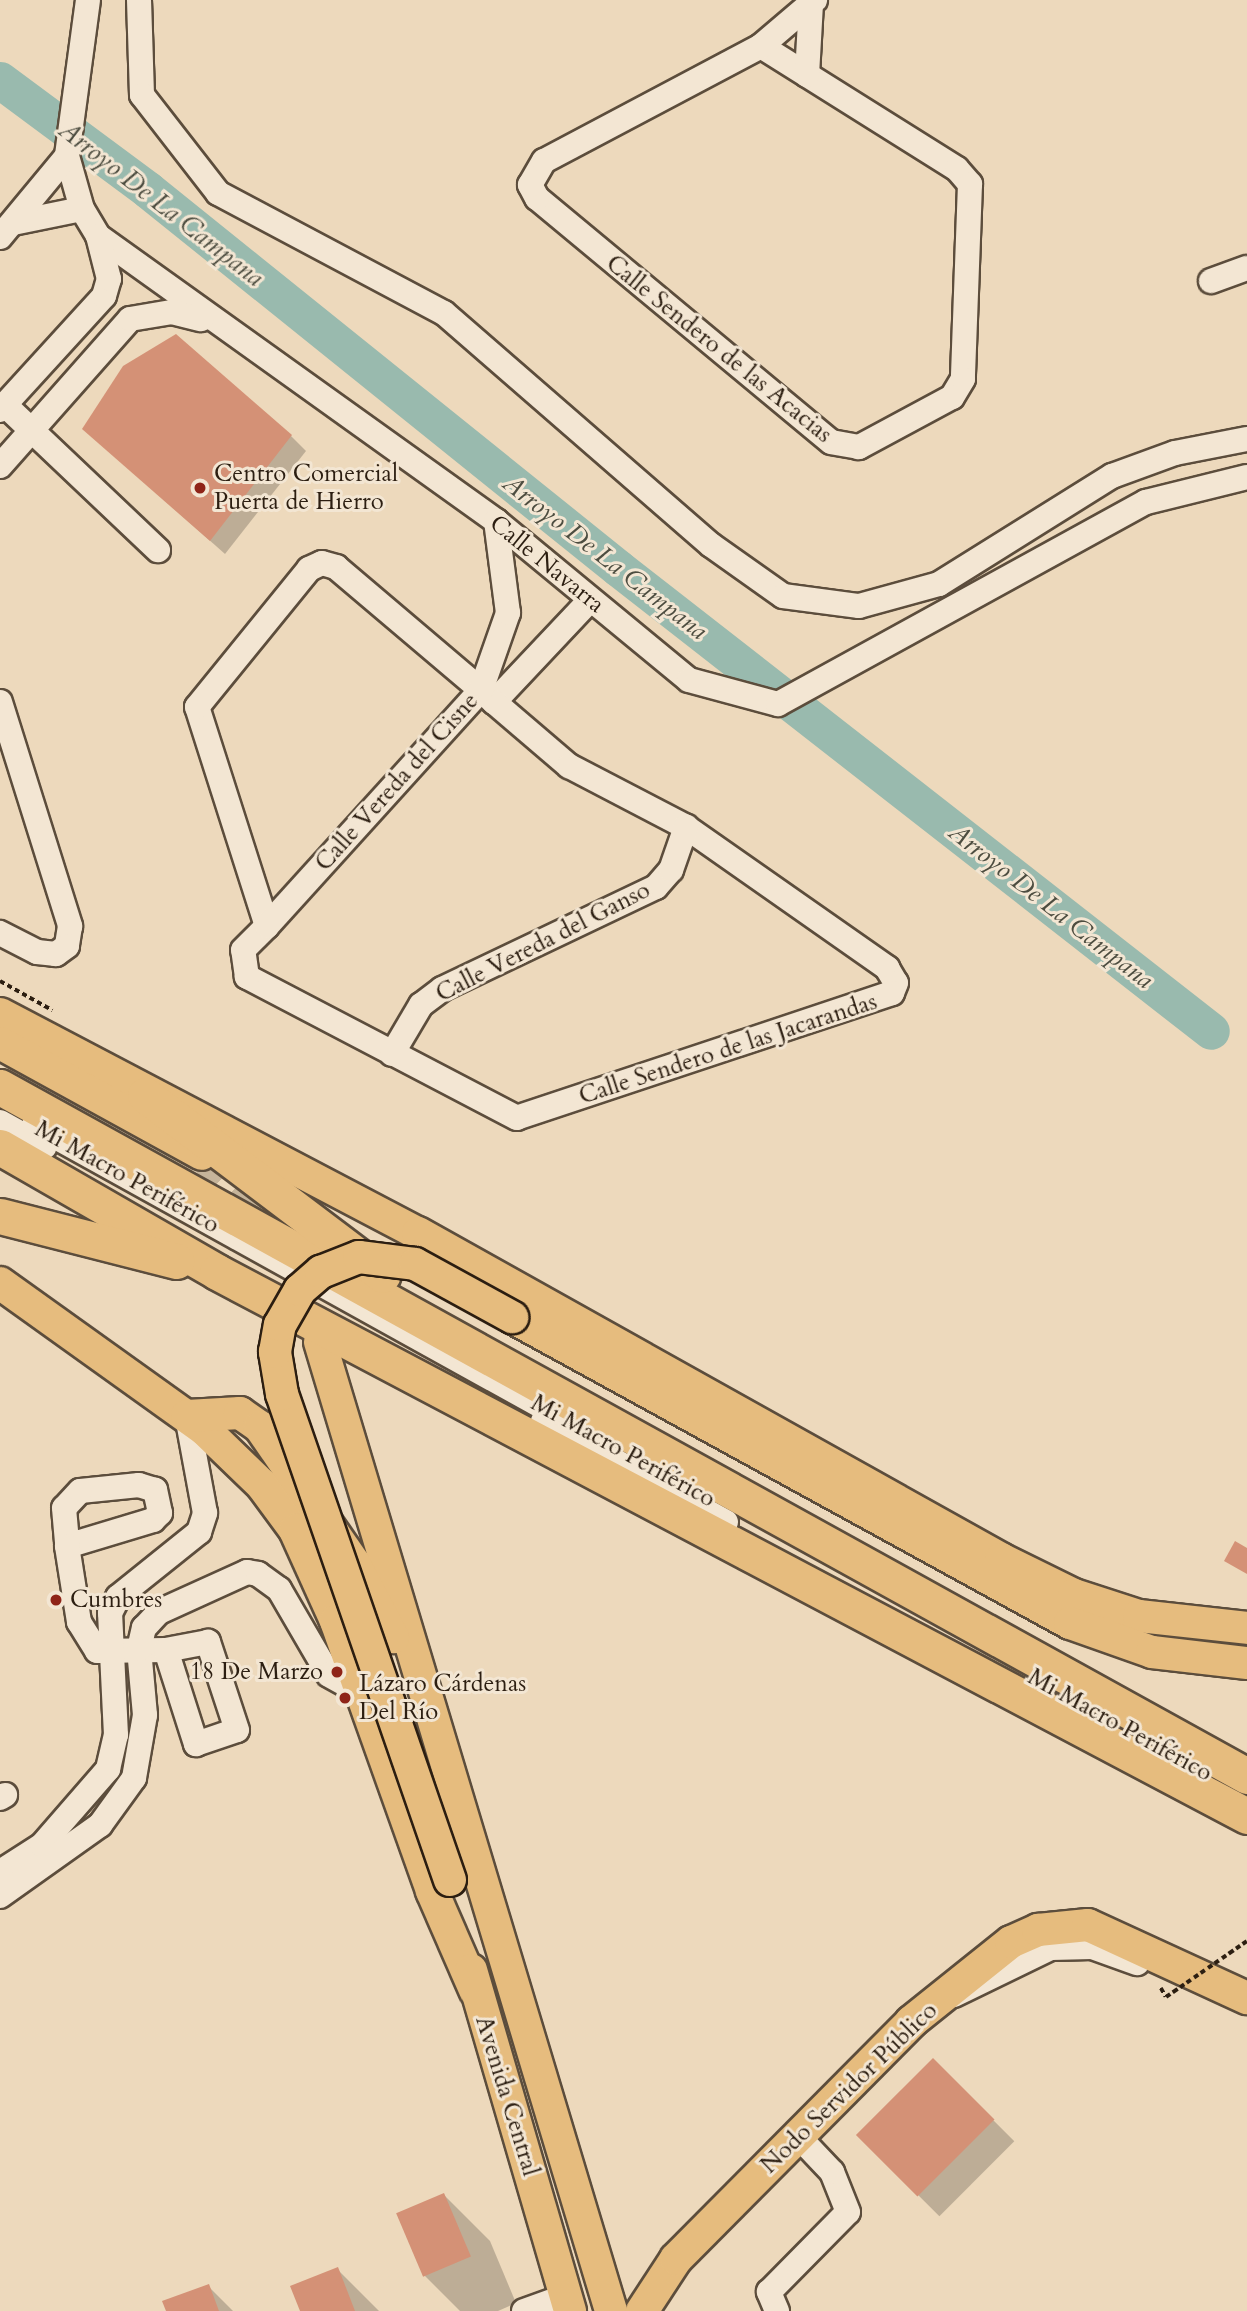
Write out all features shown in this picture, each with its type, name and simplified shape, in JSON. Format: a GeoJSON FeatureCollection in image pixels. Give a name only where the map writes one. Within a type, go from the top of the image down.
{"type":"FeatureCollection","features":[{"type":"Feature","properties":{"kind":"highway"},"geometry":{"type":"LineString","coordinates":[[0,1087],[514,1375],[1247,1776]]}},
{"type":"Feature","properties":{"kind":"highway"},"geometry":{"type":"LineString","coordinates":[[145,1095],[514,1375]]}},
{"type":"Feature","properties":{"kind":"highway"},"geometry":{"type":"LineString","coordinates":[[0,1147],[217,1272],[1247,1816]]}},
{"type":"Feature","properties":{"kind":"highway"},"geometry":{"type":"LineString","coordinates":[[0,1216],[217,1272]]}},
{"type":"Feature","properties":{"kind":"main road"},"geometry":{"type":"LineString","coordinates":[[0,1014],[145,1095],[418,1233],[832,1470],[1074,1595],[1139,1616],[1247,1628]]}},
{"type":"Feature","properties":{"kind":"main road"},"geometry":{"type":"LineString","coordinates":[[0,1043],[202,1154]]}},
{"type":"Feature","properties":{"kind":"main road","name":"Avenida Central"},"geometry":{"type":"LineString","coordinates":[[568,2303],[475,1990],[450,1880],[282,1394],[275,1352],[280,1325],[300,1290],[321,1272],[359,1257],[415,1264],[1070,1623],[1152,1652],[1247,1663]]}},
{"type":"Feature","properties":{"kind":"main road"},"geometry":{"type":"LineString","coordinates":[[0,1283],[187,1416],[243,1465],[295,1530],[362,1693],[475,1990]]}},
{"type":"Feature","properties":{"kind":"main road"},"geometry":{"type":"LineString","coordinates":[[320,1342],[425,1697]]}},
{"type":"Feature","properties":{"kind":"main road"},"geometry":{"type":"LineString","coordinates":[[187,1416],[240,1413],[260,1427],[354,1563],[425,1697]]}},
{"type":"Feature","properties":{"kind":"main road","name":"Avenida Central"},"geometry":{"type":"LineString","coordinates":[[425,1697],[611,2311]]}},
{"type":"Feature","properties":{"kind":"main road","name":"Nodo Servidor Público"},"geometry":{"type":"LineString","coordinates":[[642,2311],[676,2259],[792,2143],[940,1999],[1011,1942],[1065,1924],[1113,1933],[1247,1998]]}},
{"type":"Feature","properties":{"kind":"street","name":"Calle Navarra"},"geometry":{"type":"LineString","coordinates":[[88,0],[69,140],[82,209],[98,236],[215,324],[496,521],[689,680],[787,700],[1146,502],[1247,477]]}},
{"type":"Feature","properties":{"kind":"street"},"geometry":{"type":"LineString","coordinates":[[139,0],[142,95],[218,193],[444,313],[711,545],[783,596],[859,606],[889,614],[890,635],[877,652]]}},
{"type":"Feature","properties":{"kind":"street","name":"Calle Sendero de las Acacias"},"geometry":{"type":"LineString","coordinates":[[761,46],[957,169],[970,184],[973,202],[963,379],[952,397],[845,449],[537,198],[530,185],[544,161],[761,46],[813,2]]}},
{"type":"Feature","properties":{"kind":"street","name":"Calle Sendero de las Acacias"},"geometry":{"type":"LineString","coordinates":[[807,75],[813,2]]}},
{"type":"Feature","properties":{"kind":"street"},"geometry":{"type":"LineString","coordinates":[[6,230],[69,140]]}},
{"type":"Feature","properties":{"kind":"street"},"geometry":{"type":"LineString","coordinates":[[6,230],[82,209]]}},
{"type":"Feature","properties":{"kind":"street"},"geometry":{"type":"LineString","coordinates":[[98,236],[109,279],[104,296],[2,407],[32,431],[158,550]]}},
{"type":"Feature","properties":{"kind":"street"},"geometry":{"type":"LineString","coordinates":[[1211,281],[1247,268]]}},
{"type":"Feature","properties":{"kind":"street"},"geometry":{"type":"LineString","coordinates":[[0,466],[130,319],[173,312],[215,324]]}},
{"type":"Feature","properties":{"kind":"street"},"geometry":{"type":"LineString","coordinates":[[859,606],[939,584],[1112,475],[1175,453],[1247,439]]}},
{"type":"Feature","properties":{"kind":"street","name":"Calle Vereda del Cisne"},"geometry":{"type":"LineString","coordinates":[[487,696],[508,613],[496,521]]}},
{"type":"Feature","properties":{"kind":"street","name":"Calle Sendero de las Jacarandas"},"geometry":{"type":"LineString","coordinates":[[247,977],[517,1118],[892,993],[896,982],[887,968],[687,827],[569,766],[336,567],[322,563],[309,569],[197,707],[267,926]]}},
{"type":"Feature","properties":{"kind":"street","name":"Calle Vereda del Cisne"},"geometry":{"type":"LineString","coordinates":[[247,977],[243,950],[487,696],[590,600]]}},
{"type":"Feature","properties":{"kind":"street"},"geometry":{"type":"LineString","coordinates":[[0,702],[70,926],[67,946],[56,954],[0,933]]}},
{"type":"Feature","properties":{"kind":"street","name":"Calle Vereda del Ganso"},"geometry":{"type":"LineString","coordinates":[[392,1054],[421,1005],[442,989],[656,887],[671,870],[687,827]]}},
{"type":"Feature","properties":{"kind":"street","name":"Mi Macro Periférico"},"geometry":{"type":"LineString","coordinates":[[0,1106],[1247,1795]]}},
{"type":"Feature","properties":{"kind":"street","name":"Mi Macro Periférico"},"geometry":{"type":"LineString","coordinates":[[0,1122],[1247,1805]]}},
{"type":"Feature","properties":{"kind":"street"},"geometry":{"type":"LineString","coordinates":[[2,1885],[42,1845],[108,1769],[116,1735],[107,1629],[118,1597],[199,1532],[203,1491],[187,1416]]}},
{"type":"Feature","properties":{"kind":"street"},"geometry":{"type":"LineString","coordinates":[[67,1546],[73,1591],[89,1646],[108,1652],[166,1650]]}},
{"type":"Feature","properties":{"kind":"street"},"geometry":{"type":"LineString","coordinates":[[2,1885],[100,1825],[134,1778],[145,1715],[139,1649],[144,1628],[159,1612],[247,1572],[278,1589],[329,1675],[362,1693]]}},
{"type":"Feature","properties":{"kind":"street"},"geometry":{"type":"LineString","coordinates":[[73,1591],[118,1597]]}},
{"type":"Feature","properties":{"kind":"street"},"geometry":{"type":"LineString","coordinates":[[777,2311],[769,2292],[848,2212],[792,2143]]}},
{"type":"Feature","properties":{"kind":"street"},"geometry":{"type":"LineString","coordinates":[[524,2311],[568,2303]]}},
{"type":"Feature","properties":{"kind":"path"},"geometry":{"type":"LineString","coordinates":[[1166,1997],[1247,1941]]}},
{"type":"Feature","properties":{"kind":"building","name":"Centro Comercial Puerta de Hierro"},"geometry":{"type":"Polygon","coordinates":[[[176,334],[292,435],[210,541],[82,429],[123,366],[176,334]]]}},
{"type":"Feature","properties":{"kind":"building"},"geometry":{"type":"Polygon","coordinates":[[[1235,1541],[1247,1548],[1247,1574],[1224,1561],[1235,1541]]]}},
{"type":"Feature","properties":{"kind":"building"},"geometry":{"type":"Polygon","coordinates":[[[933,2058],[995,2120],[917,2197],[856,2135],[933,2058]]]}},
{"type":"Feature","properties":{"kind":"building"},"geometry":{"type":"Polygon","coordinates":[[[444,2193],[471,2257],[423,2277],[396,2213],[444,2193]]]}},
{"type":"Feature","properties":{"kind":"building"},"geometry":{"type":"Polygon","coordinates":[[[338,2267],[355,2311],[300,2311],[290,2286],[338,2267]]]}},
{"type":"Feature","properties":{"kind":"building"},"geometry":{"type":"Polygon","coordinates":[[[209,2284],[219,2311],[166,2311],[162,2301],[209,2284]]]}},
{"type":"Feature","properties":{"kind":"waterway","name":"Arroyo De La Campana"},"geometry":{"type":"LineString","coordinates":[[0,80],[148,190],[618,568],[1211,1031]]}},
{"type":"Feature","properties":{"kind":"tunnel"},"geometry":{"type":"LineString","coordinates":[[202,1154],[275,1238]]}},
{"type":"Feature","properties":{"kind":"place","name":"Centro Comercial Puerta de Hierro"},"geometry":{"type":"Point","coordinates":[200,488]}},
{"type":"Feature","properties":{"kind":"place","name":"Cumbres"},"geometry":{"type":"Point","coordinates":[56,1600]}},
{"type":"Feature","properties":{"kind":"place","name":"18 De Marzo"},"geometry":{"type":"Point","coordinates":[337,1672]}},
{"type":"Feature","properties":{"kind":"place","name":"Lázaro Cárdenas Del Río"},"geometry":{"type":"Point","coordinates":[345,1698]}}]}
